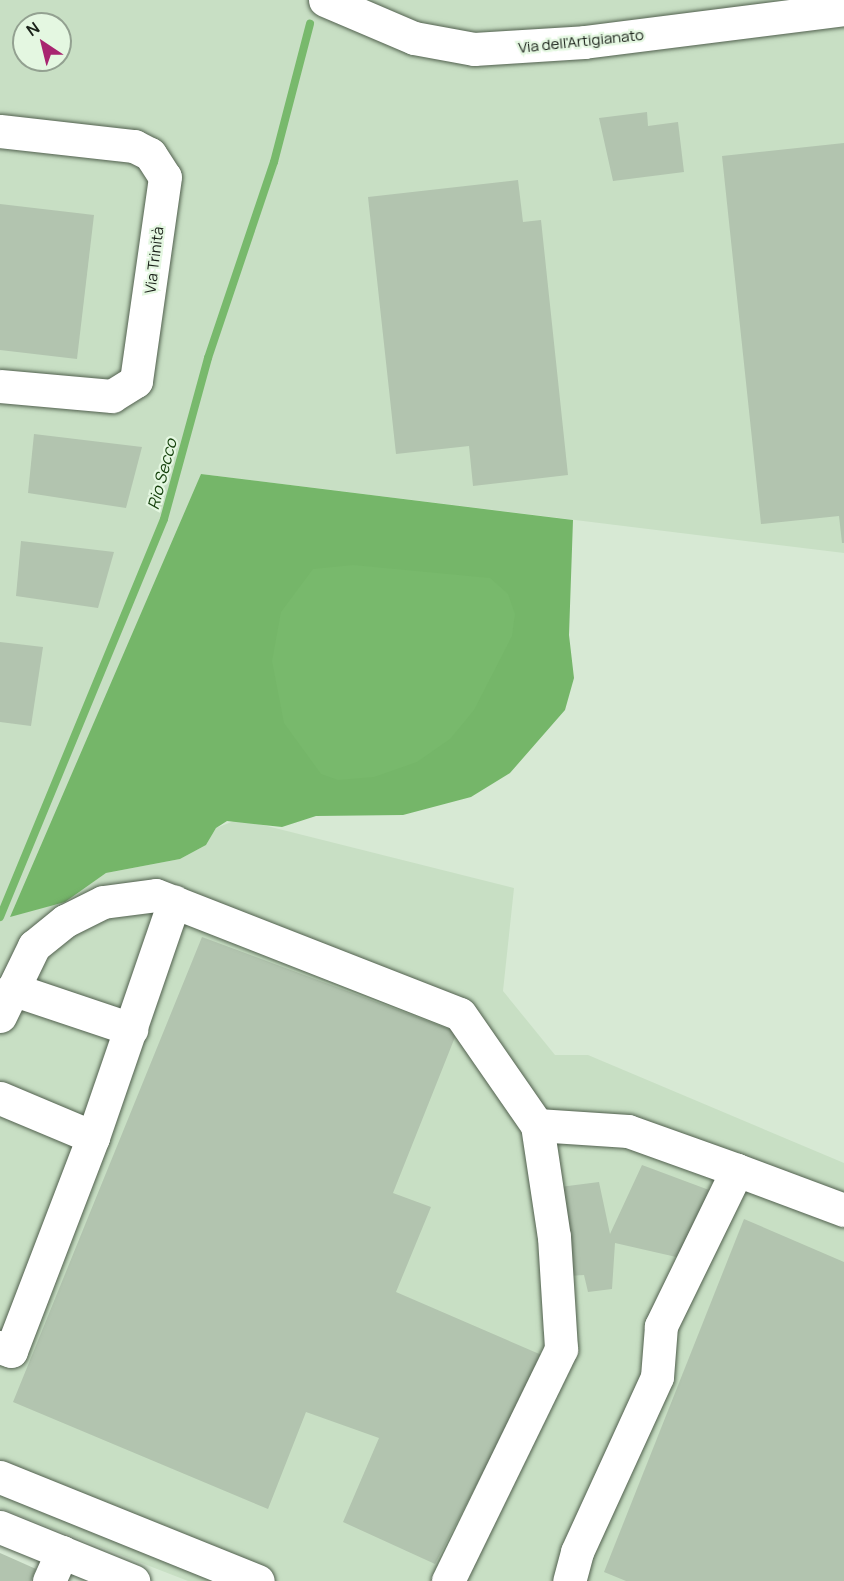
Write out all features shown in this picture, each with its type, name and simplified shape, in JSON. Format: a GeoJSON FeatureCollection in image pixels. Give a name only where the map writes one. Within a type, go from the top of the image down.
{"type":"FeatureCollection","features":[{"type":"Feature","properties":{"kind":"street","name":"Via dell'Artigianato"},"geometry":{"type":"LineString","coordinates":[[325,0],[414,38],[474,49],[584,42],[844,9]]}},
{"type":"Feature","properties":{"kind":"street","name":"Via Trinità"},"geometry":{"type":"LineString","coordinates":[[0,131],[134,146],[150,154],[165,177],[136,381],[112,396],[0,386]]}},
{"type":"Feature","properties":{"kind":"street"},"geometry":{"type":"LineString","coordinates":[[131,1029],[6,1003],[34,946],[65,921],[104,902],[156,895],[450,1007],[469,1026],[537,1125],[554,1237],[561,1349],[448,1581]]}},
{"type":"Feature","properties":{"kind":"street"},"geometry":{"type":"LineString","coordinates":[[0,1347],[11,1352],[93,1137],[174,902]]}},
{"type":"Feature","properties":{"kind":"street"},"geometry":{"type":"LineString","coordinates":[[0,1098],[93,1137]]}},
{"type":"Feature","properties":{"kind":"street"},"geometry":{"type":"LineString","coordinates":[[537,1125],[628,1131],[844,1210]]}},
{"type":"Feature","properties":{"kind":"street"},"geometry":{"type":"LineString","coordinates":[[569,1581],[577,1552],[657,1377],[661,1326],[736,1170]]}},
{"type":"Feature","properties":{"kind":"street"},"geometry":{"type":"LineString","coordinates":[[0,1477],[258,1581]]}},
{"type":"Feature","properties":{"kind":"street"},"geometry":{"type":"LineString","coordinates":[[0,1527],[56,1567],[134,1581]]}},
{"type":"Feature","properties":{"kind":"shaded area"},"geometry":{"type":"Polygon","coordinates":[[[0,0],[844,0],[844,553],[201,474],[65,902],[106,873],[180,859],[206,845],[216,828],[239,819],[514,888],[503,991],[555,1055],[588,1055],[844,1163],[844,1581],[188,1581],[0,1508],[0,0]]]}},
{"type":"Feature","properties":{"kind":"shaded area"},"geometry":{"type":"Polygon","coordinates":[[[201,474],[573,520],[569,635],[574,678],[565,710],[510,773],[471,797],[403,815],[316,816],[282,827],[227,821],[216,828],[206,845],[180,859],[106,873],[65,902],[10,917],[201,474]]]}},
{"type":"Feature","properties":{"kind":"shaded area"},"geometry":{"type":"Polygon","coordinates":[[[353,565],[490,578],[508,594],[515,614],[512,636],[474,710],[450,739],[417,762],[374,777],[338,780],[321,774],[284,723],[272,661],[281,612],[313,569],[353,565]]]}},
{"type":"Feature","properties":{"kind":"building"},"geometry":{"type":"Polygon","coordinates":[[[647,112],[648,126],[678,122],[684,172],[613,181],[599,118],[647,112]]]}},
{"type":"Feature","properties":{"kind":"building"},"geometry":{"type":"Polygon","coordinates":[[[844,143],[844,543],[842,543],[839,516],[761,524],[722,156],[844,143]]]}},
{"type":"Feature","properties":{"kind":"building"},"geometry":{"type":"Polygon","coordinates":[[[518,180],[523,222],[541,220],[568,475],[473,486],[469,446],[396,454],[368,197],[518,180]]]}},
{"type":"Feature","properties":{"kind":"building"},"geometry":{"type":"Polygon","coordinates":[[[0,204],[94,215],[77,359],[0,350],[0,204]]]}},
{"type":"Feature","properties":{"kind":"building"},"geometry":{"type":"Polygon","coordinates":[[[34,434],[142,447],[126,508],[28,493],[34,434]]]}},
{"type":"Feature","properties":{"kind":"building"},"geometry":{"type":"Polygon","coordinates":[[[21,541],[114,552],[98,608],[16,596],[21,541]]]}},
{"type":"Feature","properties":{"kind":"building"},"geometry":{"type":"Polygon","coordinates":[[[0,642],[43,647],[31,726],[0,722],[0,642]]]}},
{"type":"Feature","properties":{"kind":"building"},"geometry":{"type":"Polygon","coordinates":[[[202,937],[457,1032],[393,1193],[431,1207],[396,1292],[544,1356],[435,1564],[343,1522],[379,1438],[306,1412],[268,1509],[13,1402],[202,937]]]}},
{"type":"Feature","properties":{"kind":"building"},"geometry":{"type":"Polygon","coordinates":[[[642,1165],[709,1190],[685,1259],[615,1243],[612,1289],[588,1292],[584,1275],[568,1276],[560,1187],[599,1182],[610,1234],[642,1165]]]}},
{"type":"Feature","properties":{"kind":"building"},"geometry":{"type":"Polygon","coordinates":[[[744,1219],[844,1262],[844,1581],[626,1581],[604,1572],[744,1219]]]}},
{"type":"Feature","properties":{"kind":"building"},"geometry":{"type":"Polygon","coordinates":[[[0,1553],[36,1569],[31,1581],[0,1581],[0,1553]]]}},
{"type":"Feature","properties":{"kind":"waterway","name":"Rio Secco"},"geometry":{"type":"LineString","coordinates":[[0,917],[164,519],[208,358],[274,162],[310,24]]}}]}
